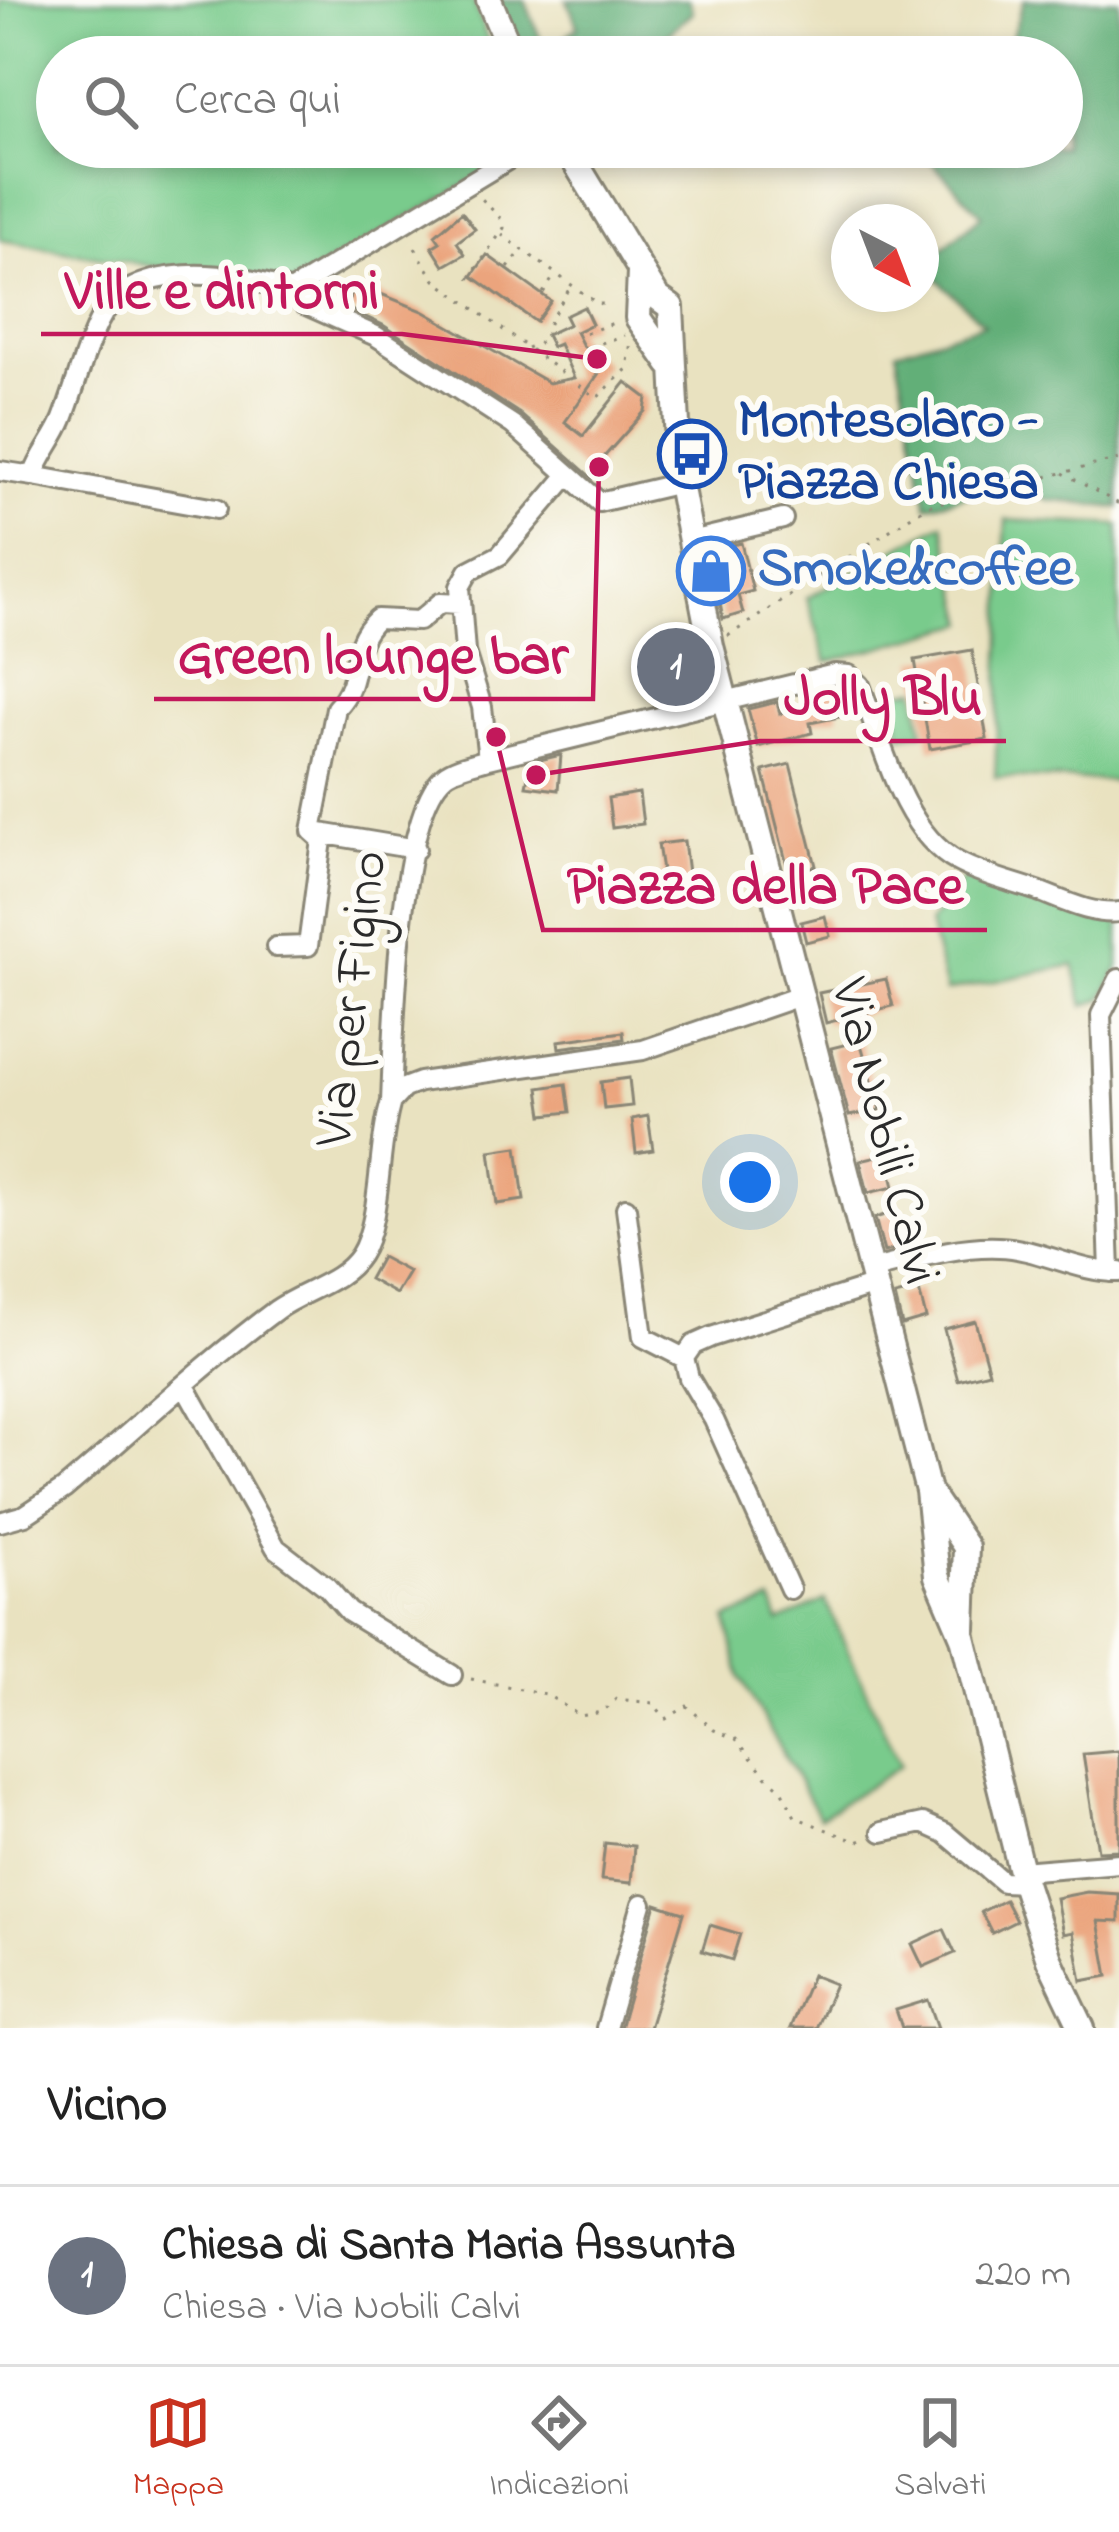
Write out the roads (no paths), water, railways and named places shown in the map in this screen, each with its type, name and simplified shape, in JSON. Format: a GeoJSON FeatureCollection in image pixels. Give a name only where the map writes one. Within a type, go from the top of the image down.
{"type":"FeatureCollection","features":[{"type":"Feature","properties":{"kind":"main road"},"geometry":{"type":"LineString","coordinates":[[489,0],[504,36]]}},
{"type":"Feature","properties":{"kind":"main road","name":"Via Nobili Calvi"},"geometry":{"type":"LineString","coordinates":[[579,168],[638,262],[648,315],[675,370],[680,483],[711,646],[928,1491],[937,1576],[963,1637],[1023,1877],[1049,1960],[1082,2028]]}},
{"type":"Feature","properties":{"kind":"street"},"geometry":{"type":"LineString","coordinates":[[291,291],[495,168]]}},
{"type":"Feature","properties":{"kind":"street"},"geometry":{"type":"LineString","coordinates":[[33,476],[61,424],[99,320],[119,296],[183,274],[291,291],[304,304],[376,336],[513,425],[599,502],[680,483]]}},
{"type":"Feature","properties":{"kind":"street"},"geometry":{"type":"LineString","coordinates":[[0,472],[216,509]]}},
{"type":"Feature","properties":{"kind":"street"},"geometry":{"type":"LineString","coordinates":[[488,759],[482,707],[465,652],[460,596],[469,571],[500,555],[567,476]]}},
{"type":"Feature","properties":{"kind":"street"},"geometry":{"type":"LineString","coordinates":[[691,542],[783,519]]}},
{"type":"Feature","properties":{"kind":"street"},"geometry":{"type":"LineString","coordinates":[[312,831],[336,707],[350,694],[361,634],[377,619],[419,621],[440,602],[460,596]]}},
{"type":"Feature","properties":{"kind":"street","name":"Via per Figino"},"geometry":{"type":"LineString","coordinates":[[185,1386],[280,1306],[339,1275],[358,1259],[369,1238],[383,1127],[391,1102],[402,902],[431,791],[447,773],[835,674],[850,675],[860,685],[914,820],[934,846],[960,863],[1072,904],[1119,912]]}},
{"type":"Feature","properties":{"kind":"street"},"geometry":{"type":"LineString","coordinates":[[312,831],[416,849]]}},
{"type":"Feature","properties":{"kind":"street"},"geometry":{"type":"LineString","coordinates":[[276,947],[308,946],[322,840],[312,831]]}},
{"type":"Feature","properties":{"kind":"street"},"geometry":{"type":"LineString","coordinates":[[790,1589],[714,1420],[689,1378],[684,1358],[693,1345],[711,1337],[948,1252],[1002,1246],[1114,1272],[1101,1015],[1119,979]]}},
{"type":"Feature","properties":{"kind":"street"},"geometry":{"type":"LineString","coordinates":[[391,1102],[404,1088],[420,1082],[643,1050],[800,996]]}},
{"type":"Feature","properties":{"kind":"street"},"geometry":{"type":"LineString","coordinates":[[626,1208],[643,1337],[684,1358]]}},
{"type":"Feature","properties":{"kind":"street"},"geometry":{"type":"LineString","coordinates":[[0,1522],[25,1515],[64,1490],[185,1386],[276,1548],[327,1587],[349,1612],[452,1675]]}},
{"type":"Feature","properties":{"kind":"street"},"geometry":{"type":"LineString","coordinates":[[882,1832],[923,1822],[945,1833],[1003,1882],[1119,1863]]}},
{"type":"Feature","properties":{"kind":"street"},"geometry":{"type":"LineString","coordinates":[[606,2028],[642,1904]]}},
{"type":"Feature","properties":{"kind":"place","name":"Ville e dintorni"},"geometry":{"type":"Point","coordinates":[597,359]}},
{"type":"Feature","properties":{"kind":"place","name":"Montesolaro - Piazza Chiesa"},"geometry":{"type":"Point","coordinates":[692,454]}},
{"type":"Feature","properties":{"kind":"place","name":"Green lounge bar"},"geometry":{"type":"Point","coordinates":[599,467]}},
{"type":"Feature","properties":{"kind":"place","name":"Smoke&coffee"},"geometry":{"type":"Point","coordinates":[711,571]}},
{"type":"Feature","properties":{"kind":"place","name":"Chiesa di Santa Maria Assunta"},"geometry":{"type":"Point","coordinates":[676,667]}},
{"type":"Feature","properties":{"kind":"place","name":"Piazza della Pace"},"geometry":{"type":"Point","coordinates":[496,737]}},
{"type":"Feature","properties":{"kind":"place","name":"Jolly Blu"},"geometry":{"type":"Point","coordinates":[536,775]}}]}
